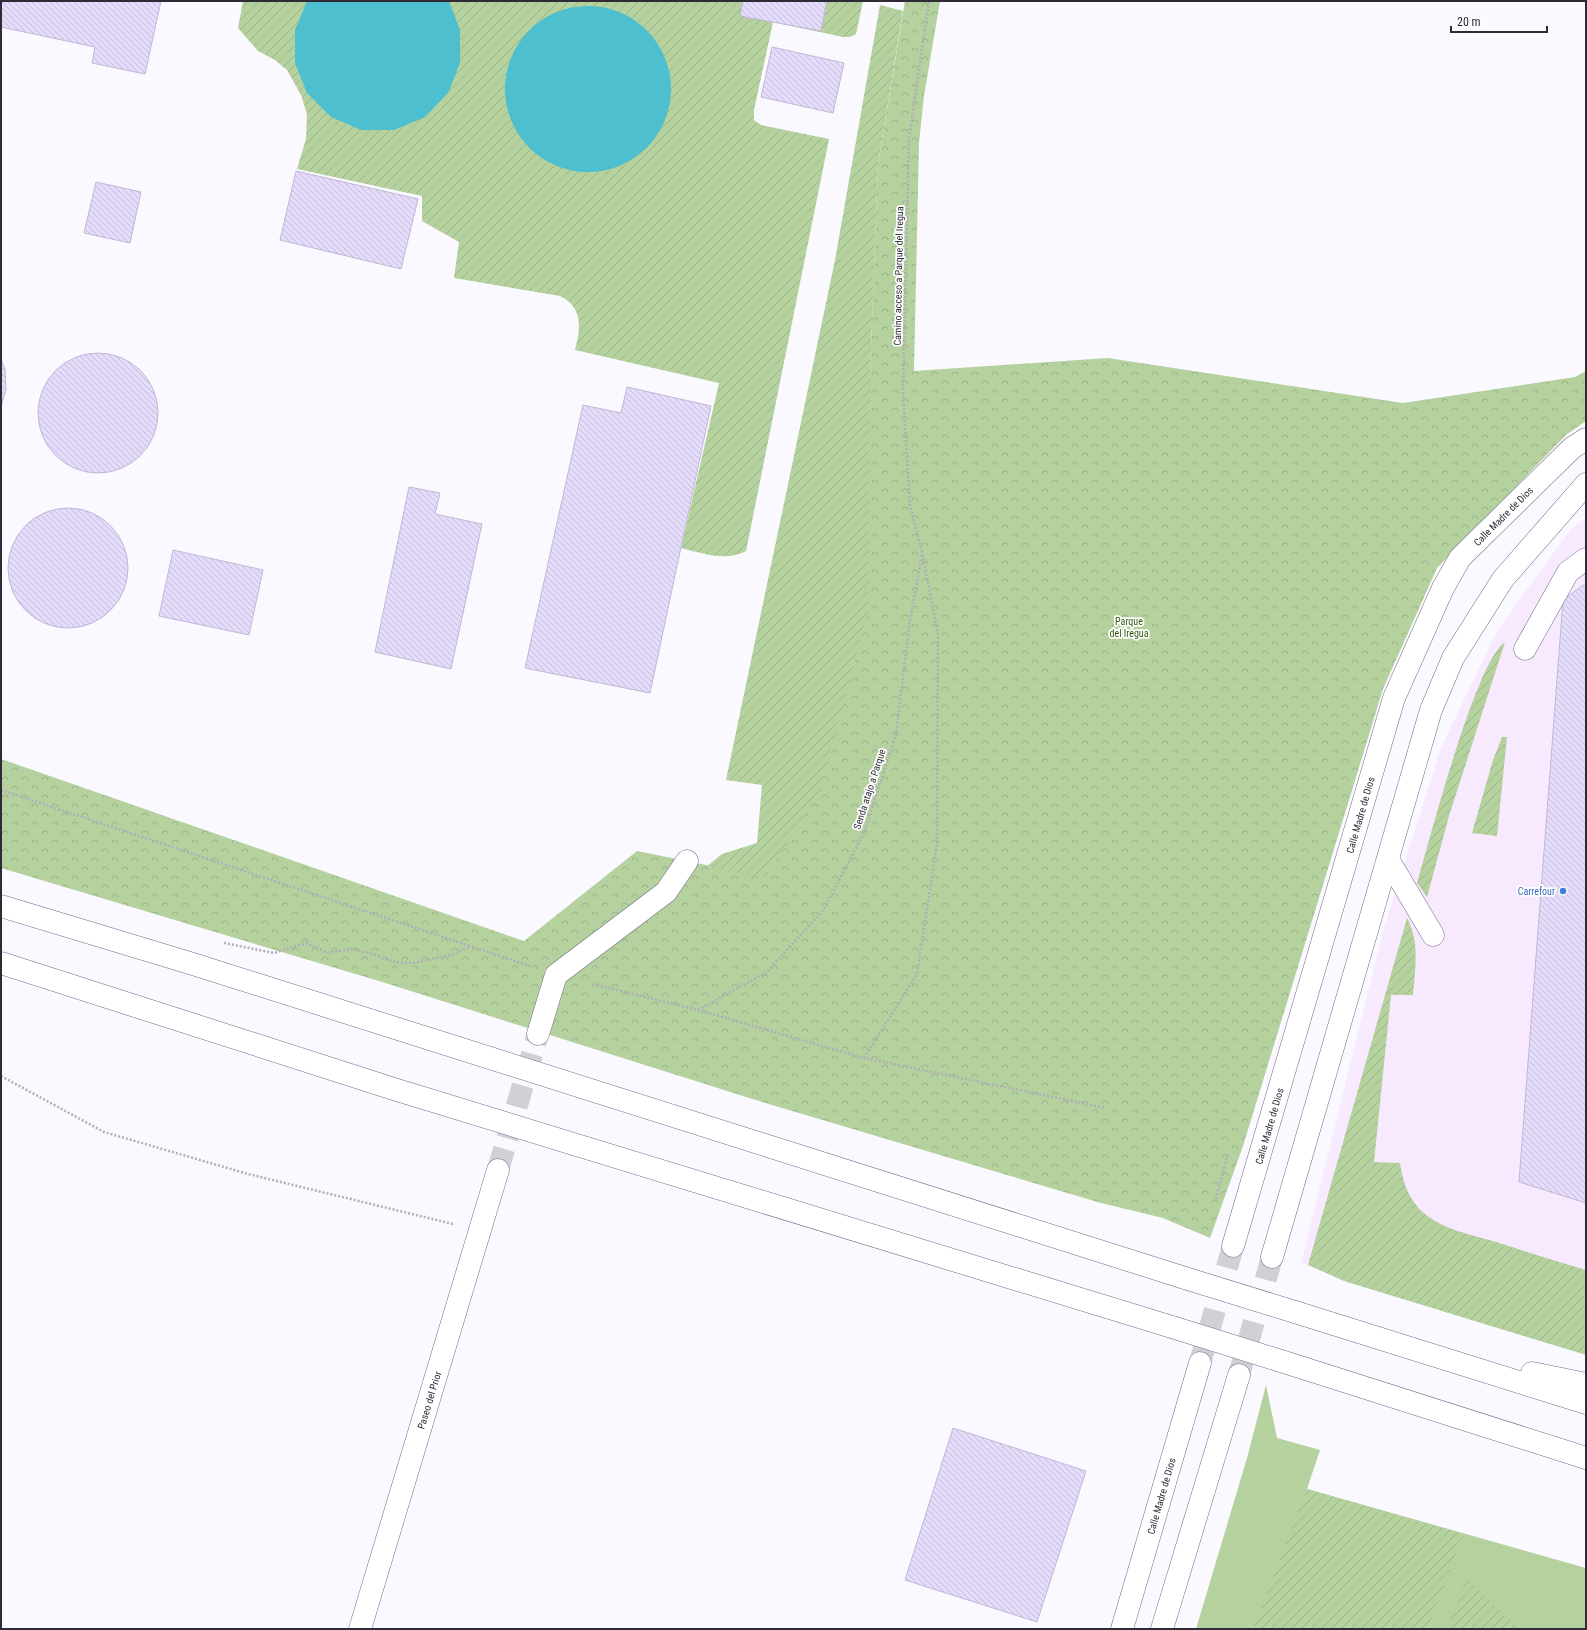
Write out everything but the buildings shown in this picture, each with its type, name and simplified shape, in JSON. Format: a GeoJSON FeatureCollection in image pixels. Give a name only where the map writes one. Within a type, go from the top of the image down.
{"type":"FeatureCollection","features":[{"type":"Feature","properties":{"kind":"main road","name":"Calle Madre de Dios"},"geometry":{"type":"LineString","coordinates":[[1233,1246],[1394,698],[1403,677],[1443,588],[1460,558],[1572,448],[1586,439]]}},
{"type":"Feature","properties":{"kind":"main road"},"geometry":{"type":"LineString","coordinates":[[1272,1256],[1432,710],[1453,658],[1503,579],[1586,484]]}},
{"type":"Feature","properties":{"kind":"main road"},"geometry":{"type":"LineString","coordinates":[[1526,649],[1568,572],[1586,559]]}},
{"type":"Feature","properties":{"kind":"main road"},"geometry":{"type":"LineString","coordinates":[[1388,859],[1433,936]]}},
{"type":"Feature","properties":{"kind":"main road"},"geometry":{"type":"LineString","coordinates":[[538,1034],[556,974],[666,892],[687,861]]}},
{"type":"Feature","properties":{"kind":"main road"},"geometry":{"type":"LineString","coordinates":[[1,906],[193,964],[1188,1280],[1586,1403]]}},
{"type":"Feature","properties":{"kind":"main road"},"geometry":{"type":"LineString","coordinates":[[1,963],[404,1092],[1172,1327],[1586,1458]]}},
{"type":"Feature","properties":{"kind":"main road","name":"Paseo del Prior"},"geometry":{"type":"LineString","coordinates":[[360,1629],[498,1170]]}},
{"type":"Feature","properties":{"kind":"main road"},"geometry":{"type":"LineString","coordinates":[[1413,1349],[1586,1384]]}},
{"type":"Feature","properties":{"kind":"main road","name":"Calle Madre de Dios"},"geometry":{"type":"LineString","coordinates":[[1122,1629],[1200,1363]]}},
{"type":"Feature","properties":{"kind":"main road"},"geometry":{"type":"LineString","coordinates":[[1162,1629],[1239,1375]]}},
{"type":"Feature","properties":{"kind":"path","name":"Camino acceso a Parque del Iregua"},"geometry":{"type":"LineString","coordinates":[[864,1058],[917,974],[937,844],[938,635],[922,552],[910,505],[903,393],[909,139],[930,1]]}},
{"type":"Feature","properties":{"kind":"path","name":"Senda atajo a Parque"},"geometry":{"type":"LineString","coordinates":[[698,1010],[767,972],[824,909],[864,832],[896,734],[910,620],[922,552]]}},
{"type":"Feature","properties":{"kind":"path"},"geometry":{"type":"LineString","coordinates":[[1,790],[556,974],[698,1010],[864,1058],[1106,1108]]}},
{"type":"Feature","properties":{"kind":"path"},"geometry":{"type":"LineString","coordinates":[[218,941],[274,953],[306,944],[328,953],[351,949],[373,954],[394,962],[412,963],[451,955],[471,947]]}},
{"type":"Feature","properties":{"kind":"path"},"geometry":{"type":"LineString","coordinates":[[1,1076],[104,1132],[248,1174],[460,1226]]}},
{"type":"Feature","properties":{"kind":"shaded area"},"geometry":{"type":"Polygon","coordinates":[[[1586,518],[1586,1346],[1301,1263],[1384,928],[1441,748],[1497,631],[1570,530],[1586,518]]]}},
{"type":"Feature","properties":{"kind":"green space"},"geometry":{"type":"Polygon","coordinates":[[[243,1],[863,1],[856,34],[850,37],[843,37],[773,22],[754,110],[754,120],[761,125],[829,139],[746,551],[730,556],[714,556],[681,548],[719,383],[575,350],[579,326],[578,319],[573,306],[560,296],[454,278],[459,242],[422,221],[422,196],[297,169],[306,139],[307,114],[301,95],[287,70],[275,60],[258,51],[238,28],[243,1]]]}},
{"type":"Feature","properties":{"kind":"green space","name":"Parque del Iregua"},"geometry":{"type":"Polygon","coordinates":[[[905,1],[940,1],[924,96],[919,143],[914,371],[1108,358],[1403,403],[1575,377],[1586,371],[1586,421],[1566,435],[1437,568],[1383,689],[1243,1146],[1210,1238],[1163,1218],[1101,1203],[762,1102],[379,981],[1,868],[1,759],[524,941],[637,851],[765,877],[870,374],[878,164],[905,1]]]}},
{"type":"Feature","properties":{"kind":"green space"},"geometry":{"type":"Polygon","coordinates":[[[880,5],[903,11],[878,164],[870,374],[868,613],[819,794],[765,877],[706,867],[722,854],[757,843],[762,785],[726,780],[835,260],[880,5]]]}},
{"type":"Feature","properties":{"kind":"green space"},"geometry":{"type":"Polygon","coordinates":[[[1505,642],[1449,816],[1427,897],[1417,883],[1442,793],[1481,681],[1493,656],[1505,642]]]}},
{"type":"Feature","properties":{"kind":"green space"},"geometry":{"type":"Polygon","coordinates":[[[1502,737],[1507,737],[1497,836],[1472,833],[1493,760],[1502,737]]]}},
{"type":"Feature","properties":{"kind":"green space"},"geometry":{"type":"Polygon","coordinates":[[[1407,918],[1414,936],[1416,955],[1413,995],[1391,995],[1374,1162],[1400,1163],[1403,1178],[1411,1197],[1419,1209],[1440,1224],[1467,1234],[1586,1270],[1586,1355],[1344,1281],[1308,1265],[1407,918]]]}},
{"type":"Feature","properties":{"kind":"green space"},"geometry":{"type":"Polygon","coordinates":[[[1266,1385],[1277,1438],[1320,1450],[1307,1489],[1586,1568],[1586,1629],[1196,1629],[1247,1458],[1266,1385]]]}},
{"type":"Feature","properties":{"kind":"green space"},"geometry":{"type":"Polygon","coordinates":[[[1307,1489],[1464,1534],[1428,1629],[1253,1629],[1307,1489]]]}},
{"type":"Feature","properties":{"kind":"green space"},"geometry":{"type":"Polygon","coordinates":[[[1466,1578],[1519,1629],[1447,1629],[1466,1578]]]}},
{"type":"Feature","properties":{"kind":"water"},"geometry":{"type":"Polygon","coordinates":[[[307,1],[449,1],[460,30],[460,63],[448,93],[425,117],[394,130],[361,130],[331,117],[307,93],[295,63],[295,30],[307,1]]]}},
{"type":"Feature","properties":{"kind":"water"},"geometry":{"type":"Polygon","coordinates":[[[580,6],[596,6],[612,9],[627,15],[641,24],[653,36],[662,50],[668,65],[671,89],[670,105],[662,128],[653,142],[641,154],[627,163],[612,169],[596,172],[580,172],[564,169],[549,163],[535,154],[523,142],[514,128],[508,113],[505,97],[505,81],[508,65],[514,50],[523,36],[535,24],[549,15],[564,9],[580,6]]]}},
{"type":"Feature","properties":{"kind":"tunnel"},"geometry":{"type":"LineString","coordinates":[[498,1170],[538,1034]]}},
{"type":"Feature","properties":{"kind":"tunnel"},"geometry":{"type":"LineString","coordinates":[[1200,1363],[1233,1246]]}},
{"type":"Feature","properties":{"kind":"tunnel"},"geometry":{"type":"LineString","coordinates":[[1239,1375],[1272,1257]]}},
{"type":"Feature","properties":{"kind":"place","name":"Carrefour"},"geometry":{"type":"Point","coordinates":[1563,891]}}]}
